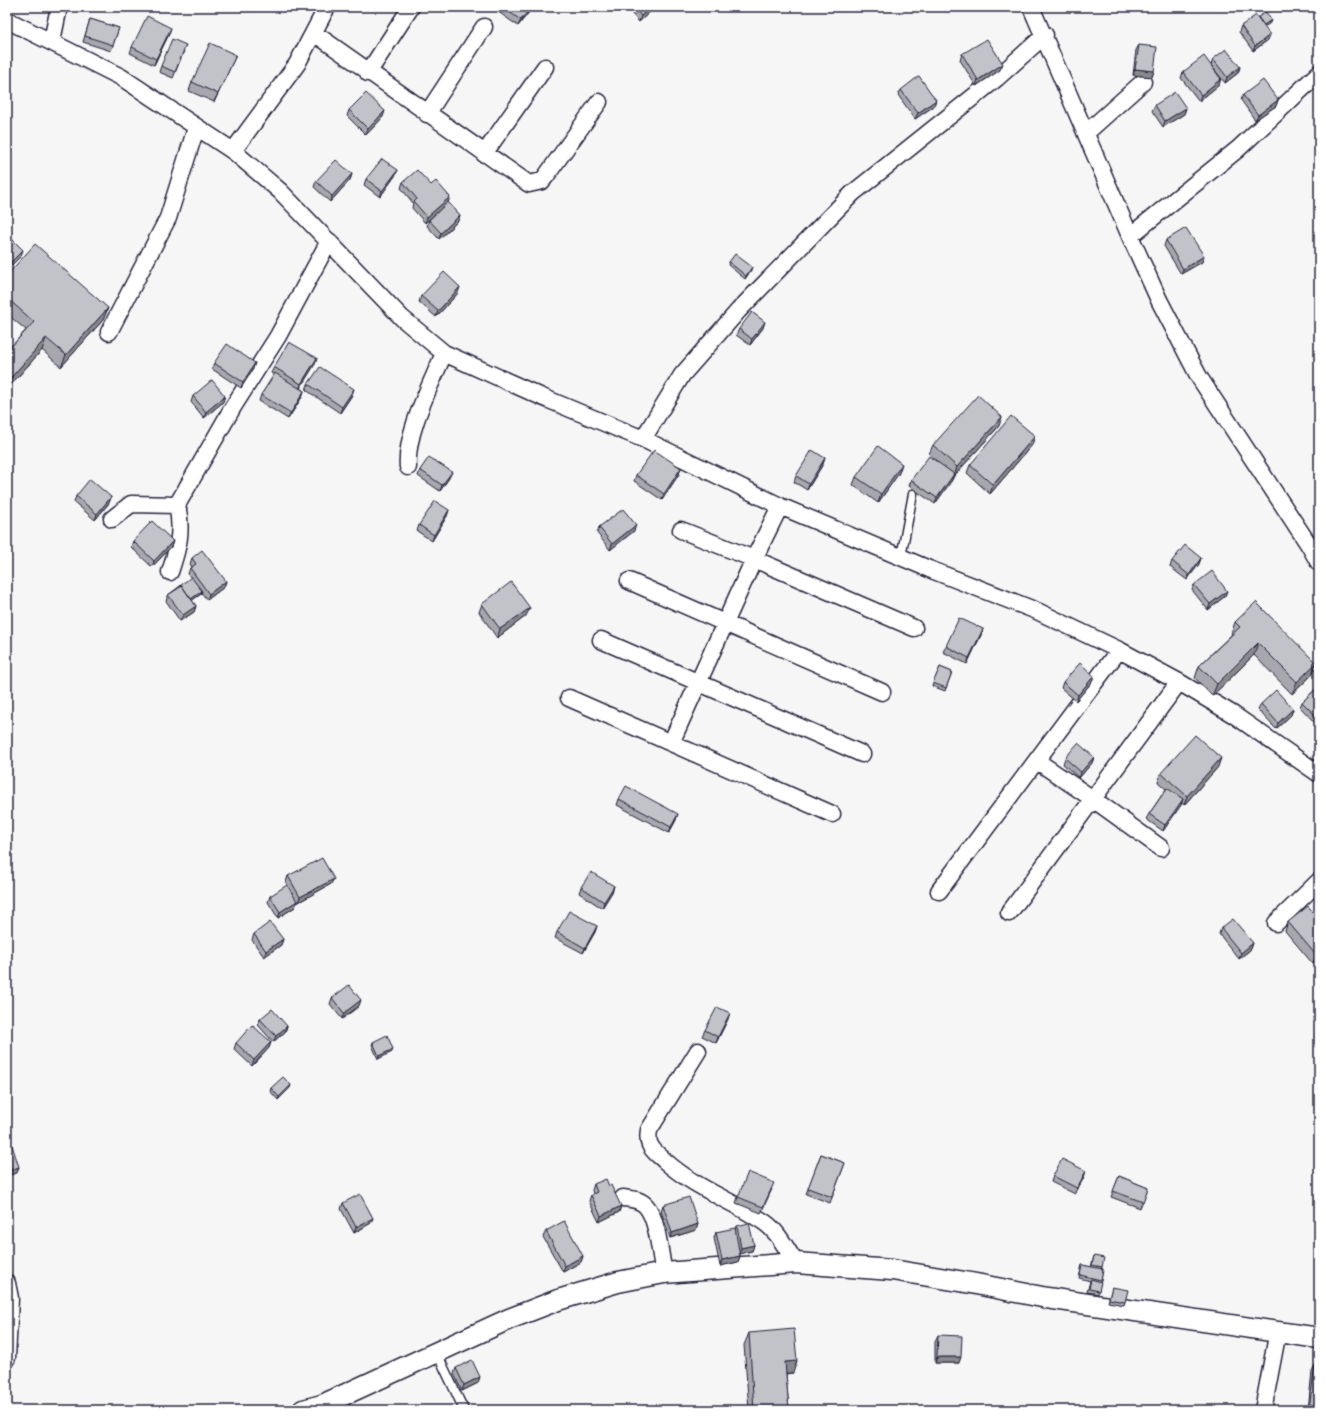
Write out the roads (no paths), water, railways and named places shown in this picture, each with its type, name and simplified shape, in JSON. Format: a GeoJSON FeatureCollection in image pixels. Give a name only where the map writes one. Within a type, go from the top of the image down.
{"type":"FeatureCollection","features":[{"type":"Feature","properties":{"kind":"street"},"geometry":{"type":"LineString","coordinates":[[52,41],[59,7]]}},
{"type":"Feature","properties":{"kind":"street"},"geometry":{"type":"LineString","coordinates":[[233,151],[297,64],[327,7]]}},
{"type":"Feature","properties":{"kind":"street"},"geometry":{"type":"LineString","coordinates":[[368,73],[411,7]]}},
{"type":"Feature","properties":{"kind":"street"},"geometry":{"type":"LineString","coordinates":[[1031,7],[1159,300],[1199,377],[1309,545],[1319,563]]}},
{"type":"Feature","properties":{"kind":"street"},"geometry":{"type":"LineString","coordinates":[[7,20],[52,41],[121,77],[196,128],[233,151],[280,191],[402,318],[444,353],[542,397],[642,439],[780,506],[901,557],[1037,611],[1119,650],[1179,682],[1234,715],[1319,774]]}},
{"type":"Feature","properties":{"kind":"street"},"geometry":{"type":"LineString","coordinates":[[427,114],[484,27]]}},
{"type":"Feature","properties":{"kind":"street"},"geometry":{"type":"LineString","coordinates":[[314,34],[529,184],[537,183],[546,176],[598,102]]}},
{"type":"Feature","properties":{"kind":"street"},"geometry":{"type":"LineString","coordinates":[[642,439],[682,375],[739,310],[853,193],[997,78],[1044,35]]}},
{"type":"Feature","properties":{"kind":"street"},"geometry":{"type":"LineString","coordinates":[[484,154],[545,67]]}},
{"type":"Feature","properties":{"kind":"street"},"geometry":{"type":"LineString","coordinates":[[1130,236],[1238,149],[1319,73]]}},
{"type":"Feature","properties":{"kind":"street"},"geometry":{"type":"LineString","coordinates":[[1086,133],[1144,82]]}},
{"type":"Feature","properties":{"kind":"street"},"geometry":{"type":"LineString","coordinates":[[109,332],[168,218],[196,128]]}},
{"type":"Feature","properties":{"kind":"street"},"geometry":{"type":"LineString","coordinates":[[170,572],[180,540],[180,517],[177,505],[233,407],[278,336],[329,241]]}},
{"type":"Feature","properties":{"kind":"street"},"geometry":{"type":"LineString","coordinates":[[408,467],[407,454],[412,434],[444,353]]}},
{"type":"Feature","properties":{"kind":"street"},"geometry":{"type":"LineString","coordinates":[[112,519],[131,504],[177,505]]}},
{"type":"Feature","properties":{"kind":"street"},"geometry":{"type":"LineString","coordinates":[[671,743],[724,624],[780,506]]}},
{"type":"Feature","properties":{"kind":"street"},"geometry":{"type":"LineString","coordinates":[[681,530],[754,559],[914,628]]}},
{"type":"Feature","properties":{"kind":"street"},"geometry":{"type":"LineString","coordinates":[[629,581],[724,624],[882,692]]}},
{"type":"Feature","properties":{"kind":"street"},"geometry":{"type":"LineString","coordinates":[[601,640],[862,754]]}},
{"type":"Feature","properties":{"kind":"street"},"geometry":{"type":"LineString","coordinates":[[939,891],[1119,650]]}},
{"type":"Feature","properties":{"kind":"street"},"geometry":{"type":"LineString","coordinates":[[1009,913],[1179,682]]}},
{"type":"Feature","properties":{"kind":"street"},"geometry":{"type":"LineString","coordinates":[[569,698],[832,814]]}},
{"type":"Feature","properties":{"kind":"street"},"geometry":{"type":"LineString","coordinates":[[1037,761],[1161,848]]}},
{"type":"Feature","properties":{"kind":"street"},"geometry":{"type":"LineString","coordinates":[[1276,923],[1319,881]]}},
{"type":"Feature","properties":{"kind":"street"},"geometry":{"type":"LineString","coordinates":[[698,1051],[658,1113],[649,1130],[648,1137],[650,1145],[655,1153],[673,1168],[703,1189],[764,1222],[773,1230],[796,1263]]}},
{"type":"Feature","properties":{"kind":"street"},"geometry":{"type":"LineString","coordinates":[[623,1198],[634,1199],[642,1203],[651,1214],[664,1274]]}},
{"type":"Feature","properties":{"kind":"street"},"geometry":{"type":"LineString","coordinates":[[316,1408],[509,1319],[558,1300],[618,1282],[664,1274],[796,1263],[892,1270],[971,1283],[1047,1298],[1319,1338]]}},
{"type":"Feature","properties":{"kind":"street"},"geometry":{"type":"LineString","coordinates":[[7,1283],[10,1298],[7,1358]]}},
{"type":"Feature","properties":{"kind":"street"},"geometry":{"type":"LineString","coordinates":[[1264,1410],[1278,1331]]}},
{"type":"Feature","properties":{"kind":"lane"},"geometry":{"type":"LineString","coordinates":[[901,557],[913,494]]}},
{"type":"Feature","properties":{"kind":"lane"},"geometry":{"type":"LineString","coordinates":[[436,1353],[464,1410]]}}]}
